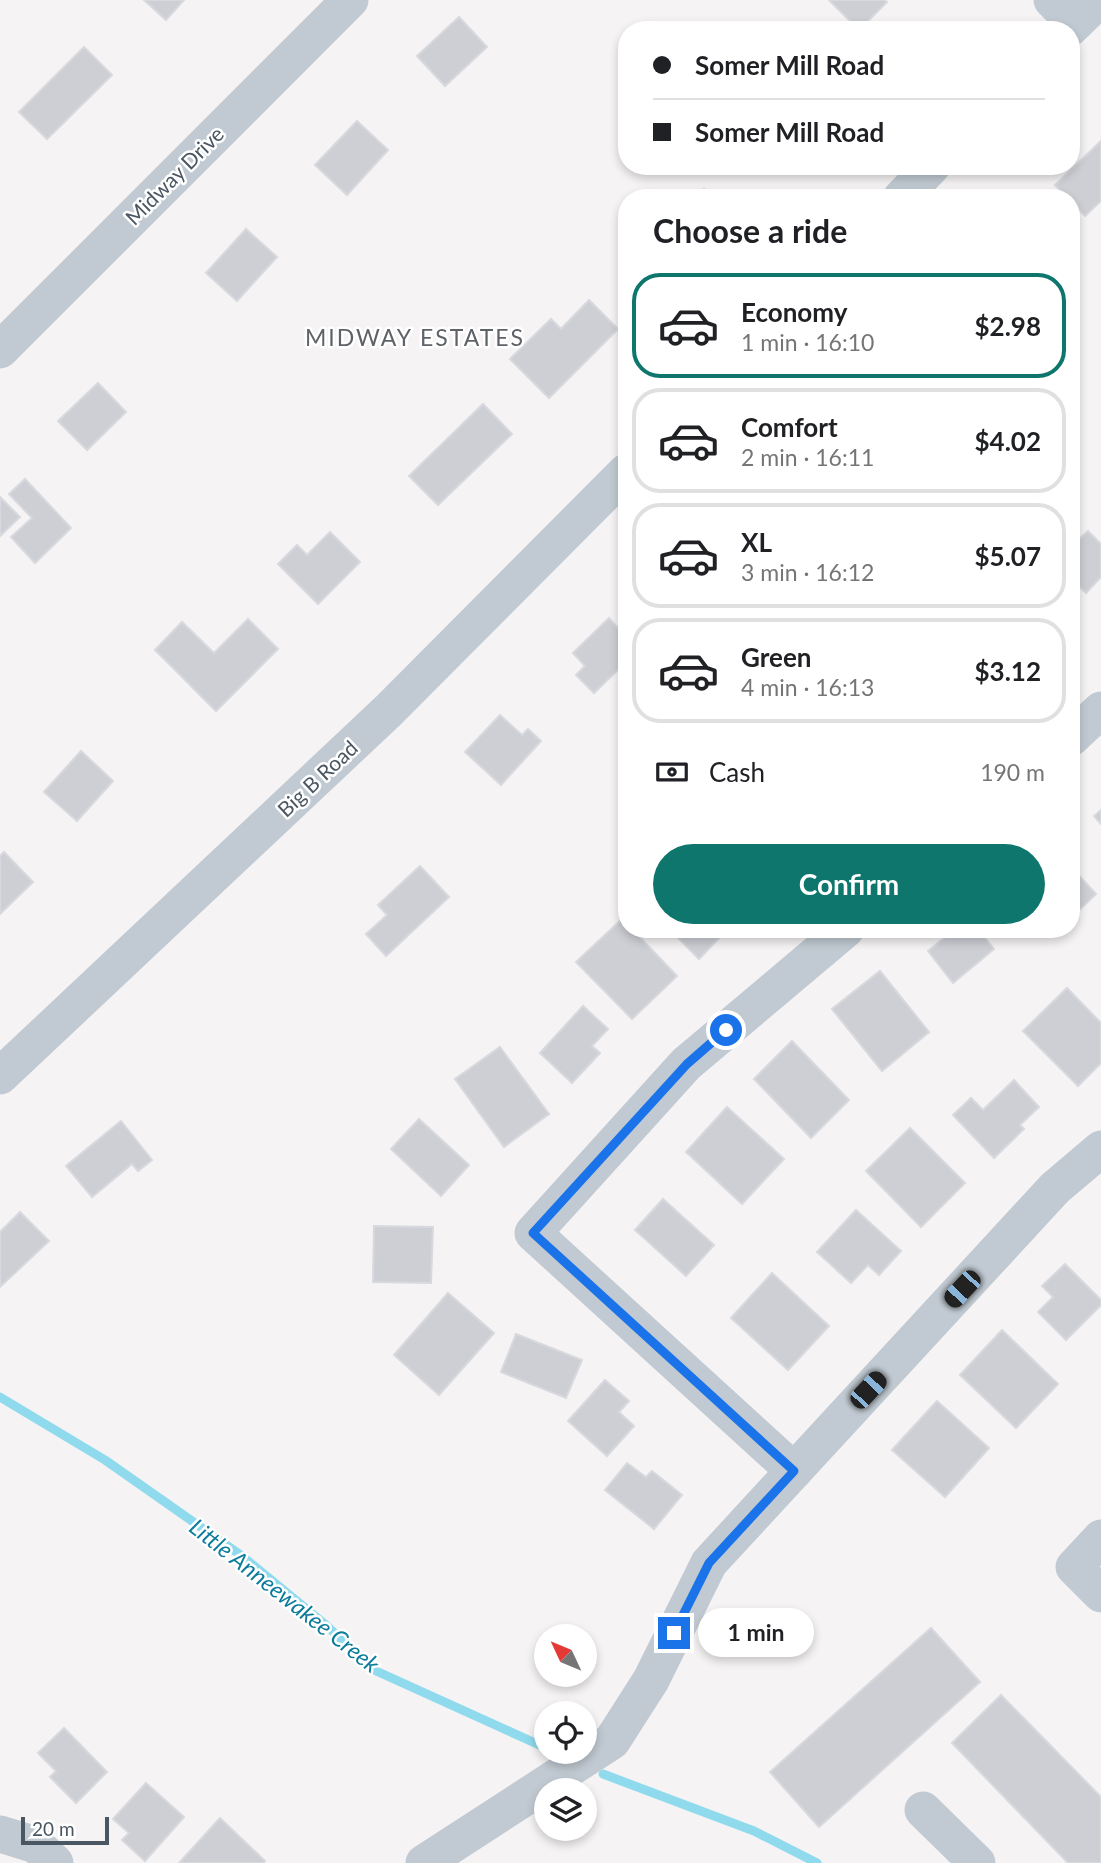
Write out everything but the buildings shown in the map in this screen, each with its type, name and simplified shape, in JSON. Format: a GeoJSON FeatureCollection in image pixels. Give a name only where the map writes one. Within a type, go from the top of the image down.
{"type":"FeatureCollection","features":[{"type":"Feature","properties":{"kind":"street","name":"Midway Drive"},"geometry":{"type":"LineString","coordinates":[[0,350],[350,0]]}},
{"type":"Feature","properties":{"kind":"street"},"geometry":{"type":"LineString","coordinates":[[910,189],[923,175]]}},
{"type":"Feature","properties":{"kind":"street","name":"Big B Road"},"geometry":{"type":"LineString","coordinates":[[0,1076],[388,711],[618,480]]}},
{"type":"Feature","properties":{"kind":"street"},"geometry":{"type":"LineString","coordinates":[[1080,730],[1101,710]]}},
{"type":"Feature","properties":{"kind":"street"},"geometry":{"type":"LineString","coordinates":[[794,1471],[533,1233],[687,1064],[835,938]]}},
{"type":"Feature","properties":{"kind":"street"},"geometry":{"type":"LineString","coordinates":[[424,1863],[612,1741],[651,1680],[709,1563],[1055,1188],[1101,1149]]}},
{"type":"Feature","properties":{"kind":"street"},"geometry":{"type":"LineString","coordinates":[[1101,1538],[1074,1567],[1101,1594]]}},
{"type":"Feature","properties":{"kind":"street"},"geometry":{"type":"LineString","coordinates":[[923,1810],[977,1863]]}},
{"type":"Feature","properties":{"kind":"street"},"geometry":{"type":"LineString","coordinates":[[0,1834],[36,1845],[55,1863]]}},
{"type":"Feature","properties":{"kind":"waterway","name":"Little Anneewakee Creek"},"geometry":{"type":"LineString","coordinates":[[0,1397],[105,1460],[242,1556],[327,1626],[374,1670],[534,1743]]}},
{"type":"Feature","properties":{"kind":"waterway","name":"Little Anneewakee Creek"},"geometry":{"type":"LineString","coordinates":[[603,1774],[754,1831],[817,1863]]}},
{"type":"Feature","properties":{"kind":"district","name":"MIDWAY ESTATES"},"geometry":{"type":"Point","coordinates":[415,337]}},
{"type":"Feature","properties":{"kind":"route"},"geometry":{"type":"LineString","coordinates":[[674,1633],[709,1563],[794,1471],[533,1233],[687,1064],[726,1030]]}}]}
